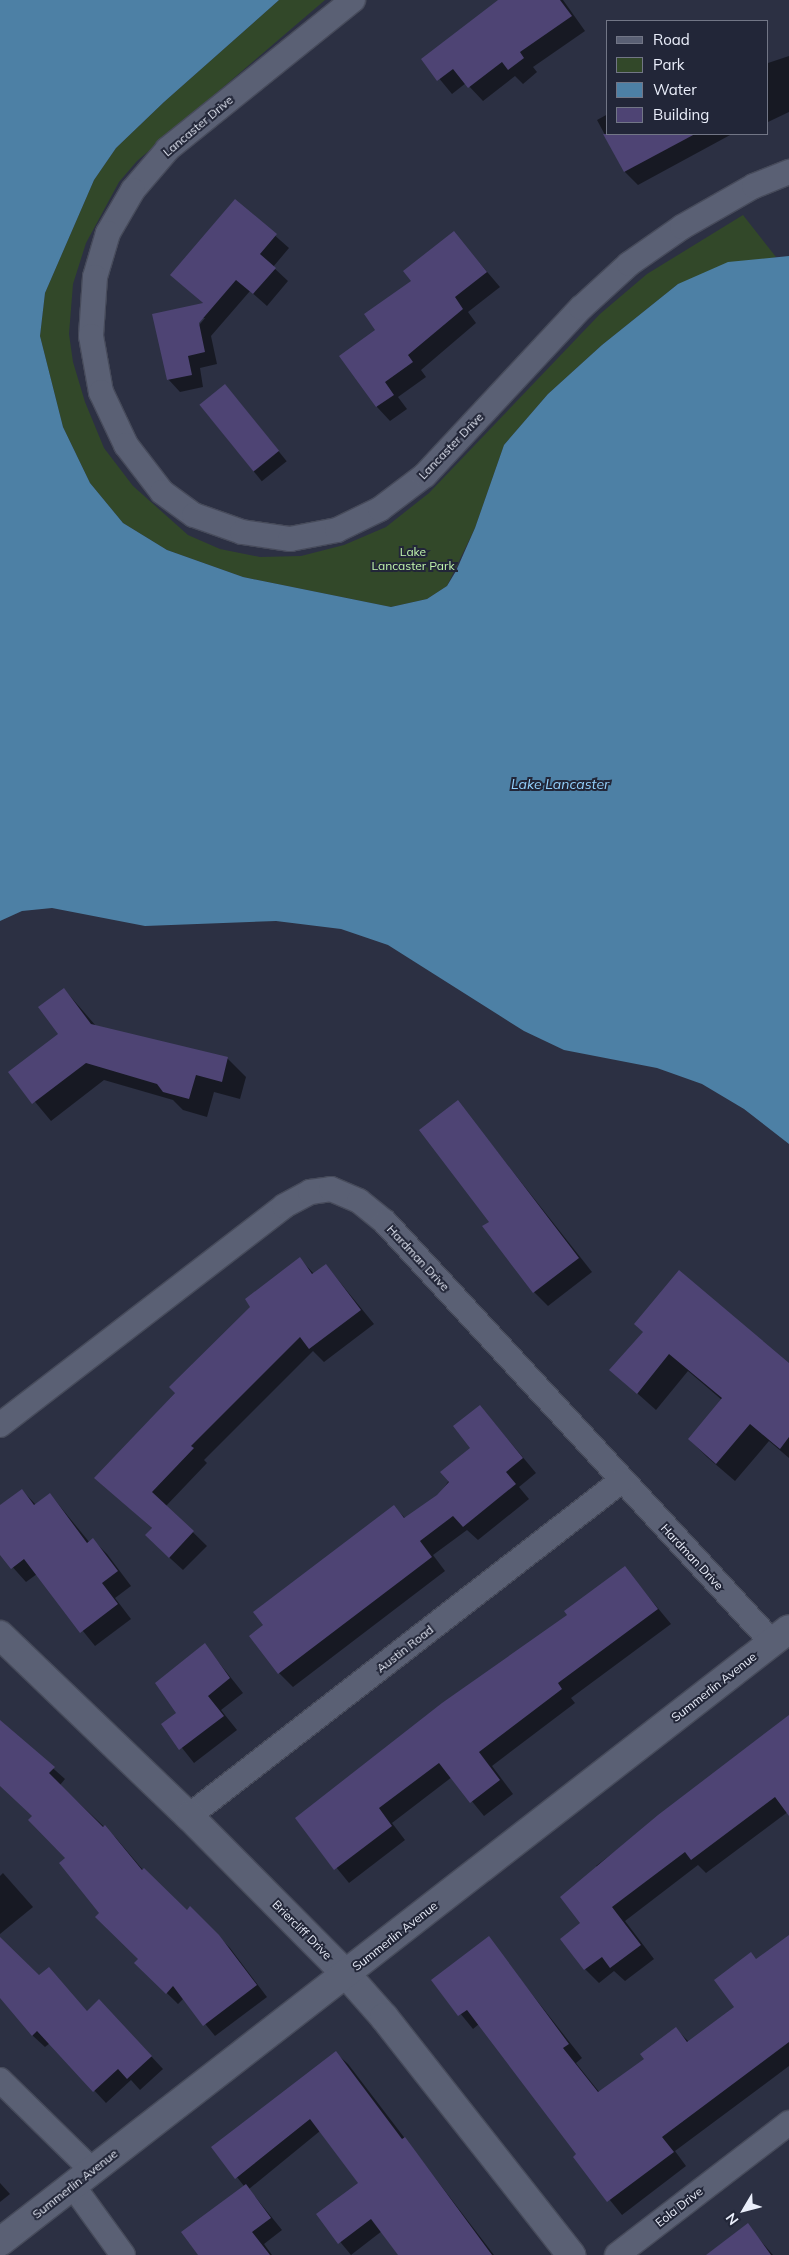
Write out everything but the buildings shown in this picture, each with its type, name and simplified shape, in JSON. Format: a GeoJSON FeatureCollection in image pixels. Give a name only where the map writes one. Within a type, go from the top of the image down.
{"type":"FeatureCollection","features":[{"type":"Feature","properties":{"kind":"street","name":"Lancaster Drive"},"geometry":{"type":"LineString","coordinates":[[353,0],[168,149],[133,190],[108,233],[95,277],[91,336],[101,392],[126,445],[162,492],[194,515],[242,532],[290,539],[337,530],[380,510],[425,475],[581,308],[629,264],[682,227],[754,186],[789,172]]}},
{"type":"Feature","properties":{"kind":"street","name":"Hardman Drive"},"geometry":{"type":"LineString","coordinates":[[0,1425],[284,1206],[310,1192],[331,1189],[359,1201],[385,1222],[621,1481],[781,1635]]}},
{"type":"Feature","properties":{"kind":"street","name":"Austin Road"},"geometry":{"type":"LineString","coordinates":[[189,1816],[621,1481]]}},
{"type":"Feature","properties":{"kind":"street","name":"Briercliff Drive"},"geometry":{"type":"LineString","coordinates":[[0,1635],[189,1816],[346,1974],[384,2017],[571,2255]]}},
{"type":"Feature","properties":{"kind":"street","name":"Summerlin Avenue"},"geometry":{"type":"LineString","coordinates":[[0,2242],[781,1635]]}},
{"type":"Feature","properties":{"kind":"street"},"geometry":{"type":"LineString","coordinates":[[0,2080],[83,2178],[123,2255]]}},
{"type":"Feature","properties":{"kind":"street","name":"Eola Drive"},"geometry":{"type":"LineString","coordinates":[[617,2255],[789,2123]]}},
{"type":"Feature","properties":{"kind":"green space","name":"Lake Lancaster Park"},"geometry":{"type":"Polygon","coordinates":[[[279,0],[325,0],[137,161],[119,182],[86,243],[73,284],[69,334],[73,362],[85,402],[104,448],[133,486],[188,535],[220,549],[260,557],[301,556],[344,545],[386,527],[429,493],[600,314],[647,274],[743,215],[776,257],[678,284],[602,345],[548,394],[504,445],[475,528],[447,586],[427,599],[391,607],[243,577],[167,550],[123,523],[90,483],[63,427],[40,336],[45,293],[94,180],[116,148],[164,102],[279,0]]]}},
{"type":"Feature","properties":{"kind":"water","name":"Lake Lancaster"},"geometry":{"type":"Polygon","coordinates":[[[0,0],[279,0],[164,102],[116,148],[94,180],[45,293],[40,336],[63,427],[90,483],[123,523],[167,550],[243,577],[391,607],[427,599],[447,586],[456,571],[475,528],[504,445],[548,394],[602,345],[678,284],[728,262],[789,256],[789,1144],[744,1109],[702,1084],[657,1068],[564,1050],[524,1031],[388,945],[341,929],[276,921],[145,926],[52,908],[22,911],[0,921],[0,0]]]}}]}
